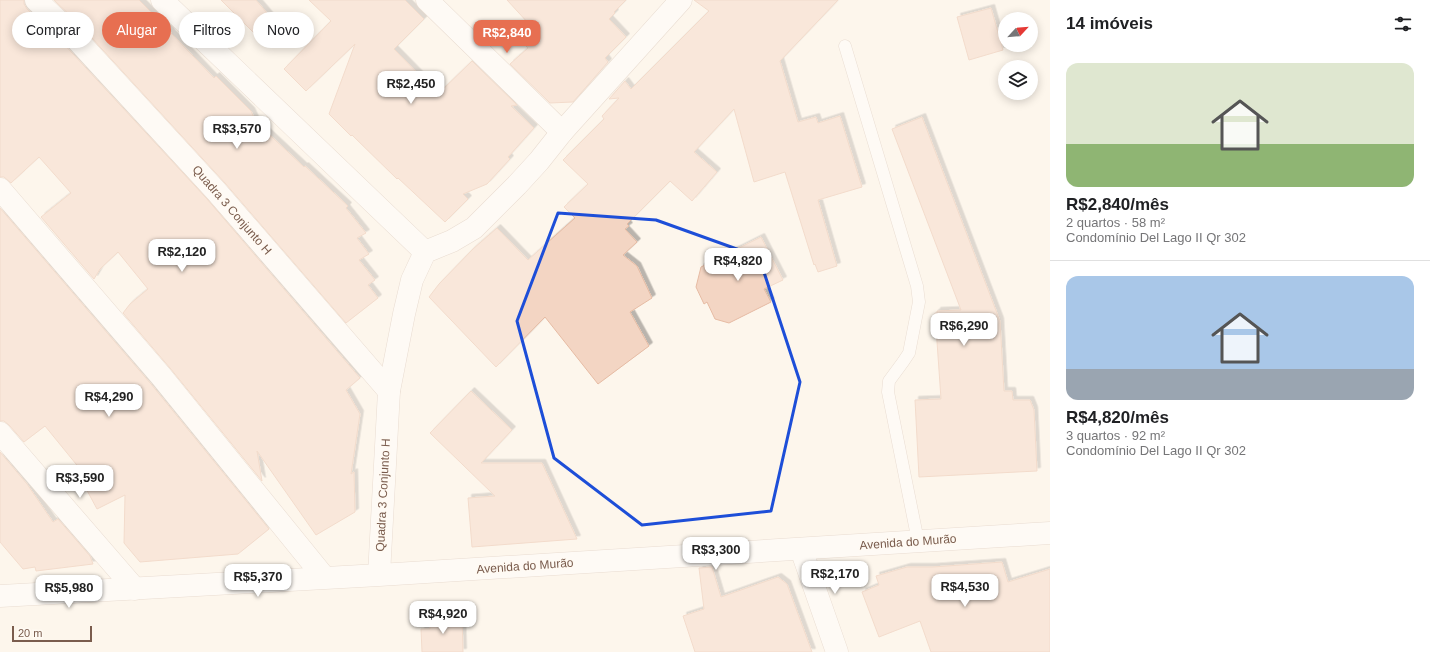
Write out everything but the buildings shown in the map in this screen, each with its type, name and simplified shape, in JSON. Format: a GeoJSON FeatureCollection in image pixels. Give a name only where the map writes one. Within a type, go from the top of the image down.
{"type":"FeatureCollection","features":[{"type":"Feature","properties":{"kind":"street","name":"Quadra 3 Conjunto H"},"geometry":{"type":"LineString","coordinates":[[36,0],[70,32],[216,191],[389,391]]}},
{"type":"Feature","properties":{"kind":"street"},"geometry":{"type":"LineString","coordinates":[[162,0],[425,252],[452,241],[474,228],[539,161],[562,132],[681,0]]}},
{"type":"Feature","properties":{"kind":"street"},"geometry":{"type":"LineString","coordinates":[[427,0],[562,132]]}},
{"type":"Feature","properties":{"kind":"street"},"geometry":{"type":"LineString","coordinates":[[0,189],[161,376],[324,577]]}},
{"type":"Feature","properties":{"kind":"street","name":"Quadra 3 Conjunto H"},"geometry":{"type":"LineString","coordinates":[[379,575],[389,391],[412,280],[425,252]]}},
{"type":"Feature","properties":{"kind":"street"},"geometry":{"type":"LineString","coordinates":[[0,433],[135,588]]}},
{"type":"Feature","properties":{"kind":"street","name":"Avenida do Murão"},"geometry":{"type":"LineString","coordinates":[[0,596],[379,575],[1050,532]]}},
{"type":"Feature","properties":{"kind":"street"},"geometry":{"type":"LineString","coordinates":[[801,548],[837,652]]}},
{"type":"Feature","properties":{"kind":"lane"},"geometry":{"type":"LineString","coordinates":[[845,46],[917,286],[919,302],[909,353],[889,382],[888,392],[918,541]]}},
{"type":"Feature","properties":{"kind":"highlighted area"},"geometry":{"type":"Polygon","coordinates":[[[558,213],[656,220],[759,257],[800,382],[771,511],[642,525],[554,458],[517,321],[558,213]]]}}]}
